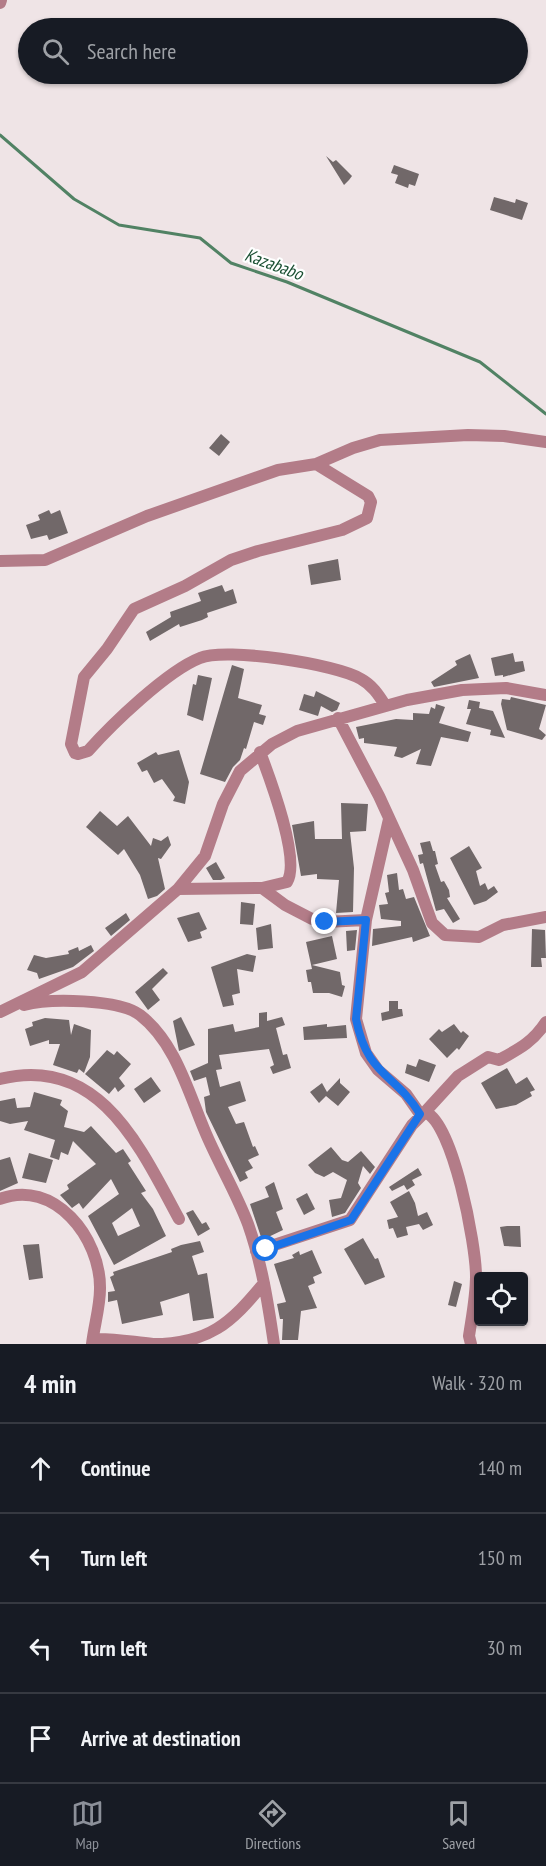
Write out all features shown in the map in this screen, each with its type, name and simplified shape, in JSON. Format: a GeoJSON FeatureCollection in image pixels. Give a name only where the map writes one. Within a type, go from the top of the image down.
{"type":"FeatureCollection","features":[{"type":"Feature","properties":{"kind":"street"},"geometry":{"type":"LineString","coordinates":[[0,561],[45,560],[147,516],[278,470],[316,464],[353,448],[398,437],[504,436],[546,442]]}},
{"type":"Feature","properties":{"kind":"street"},"geometry":{"type":"LineString","coordinates":[[316,464],[368,496],[371,502],[367,518],[342,530],[258,550],[231,560],[185,586],[134,609],[107,649],[84,677],[71,744],[72,750],[78,754],[88,751],[181,668],[215,653],[321,665],[346,671],[373,687],[386,705]]}},
{"type":"Feature","properties":{"kind":"street"},"geometry":{"type":"LineString","coordinates":[[0,1012],[82,972],[178,889],[205,856],[223,804],[240,771],[260,752],[297,731],[386,705],[462,690],[506,688],[546,695]]}},
{"type":"Feature","properties":{"kind":"street"},"geometry":{"type":"LineString","coordinates":[[338,718],[354,746],[413,870],[432,923],[445,935],[479,937],[503,925],[546,917]]}},
{"type":"Feature","properties":{"kind":"street"},"geometry":{"type":"LineString","coordinates":[[178,889],[262,888],[287,882],[290,869],[281,808],[260,752]]}},
{"type":"Feature","properties":{"kind":"street"},"geometry":{"type":"LineString","coordinates":[[389,819],[366,920],[356,1019],[358,1034],[366,1053],[378,1070],[406,1094],[423,1113],[432,1114],[449,1143],[465,1203],[476,1276],[469,1336],[471,1344]]}},
{"type":"Feature","properties":{"kind":"street"},"geometry":{"type":"LineString","coordinates":[[262,888],[285,905],[312,919],[325,922],[366,920]]}},
{"type":"Feature","properties":{"kind":"street"},"geometry":{"type":"LineString","coordinates":[[0,1012],[31,1003],[77,1002],[123,1008],[138,1013],[150,1024],[176,1063],[247,1222],[264,1283],[274,1344]]}},
{"type":"Feature","properties":{"kind":"street"},"geometry":{"type":"LineString","coordinates":[[256,1251],[351,1220],[423,1113],[458,1076],[488,1057],[499,1060],[523,1048],[532,1041],[546,1022]]}},
{"type":"Feature","properties":{"kind":"street"},"geometry":{"type":"LineString","coordinates":[[0,1079],[38,1075],[62,1077],[90,1092],[113,1114],[129,1135],[179,1219]]}},
{"type":"Feature","properties":{"kind":"street"},"geometry":{"type":"LineString","coordinates":[[0,1199],[26,1194],[46,1198],[57,1203],[84,1234],[95,1253],[100,1288],[93,1341],[111,1338],[154,1344],[192,1343],[234,1320],[264,1283]]}},
{"type":"Feature","properties":{"kind":"building"},"geometry":{"type":"Polygon","coordinates":[[[326,156],[333,162],[336,160],[352,176],[344,185],[326,156]]]}},
{"type":"Feature","properties":{"kind":"building"},"geometry":{"type":"Polygon","coordinates":[[[394,165],[419,174],[415,186],[409,184],[408,188],[395,183],[398,175],[391,173],[394,165]]]}},
{"type":"Feature","properties":{"kind":"building"},"geometry":{"type":"Polygon","coordinates":[[[494,197],[515,203],[516,199],[528,203],[522,220],[490,210],[494,197]]]}},
{"type":"Feature","properties":{"kind":"building"},"geometry":{"type":"Polygon","coordinates":[[[221,434],[230,442],[219,456],[209,448],[221,434]]]}},
{"type":"Feature","properties":{"kind":"building"},"geometry":{"type":"Polygon","coordinates":[[[49,510],[51,514],[60,510],[68,533],[49,540],[47,535],[31,539],[26,525],[40,520],[38,515],[49,510]]]}},
{"type":"Feature","properties":{"kind":"building"},"geometry":{"type":"Polygon","coordinates":[[[338,559],[341,580],[311,585],[308,565],[338,559]]]}},
{"type":"Feature","properties":{"kind":"building"},"geometry":{"type":"Polygon","coordinates":[[[222,585],[225,592],[233,589],[237,603],[207,613],[208,617],[202,620],[180,627],[179,624],[150,641],[146,632],[171,617],[170,612],[201,601],[198,593],[222,585]]]}},
{"type":"Feature","properties":{"kind":"building"},"geometry":{"type":"Polygon","coordinates":[[[513,653],[515,662],[523,661],[525,671],[503,677],[503,675],[495,676],[491,658],[513,653]]]}},
{"type":"Feature","properties":{"kind":"building"},"geometry":{"type":"Polygon","coordinates":[[[470,654],[479,678],[434,687],[431,682],[457,665],[455,661],[470,654]]]}},
{"type":"Feature","properties":{"kind":"building"},"geometry":{"type":"Polygon","coordinates":[[[232,665],[244,669],[238,698],[262,705],[259,714],[266,716],[263,725],[254,722],[246,749],[244,748],[240,760],[233,767],[225,782],[200,774],[232,665]]]}},
{"type":"Feature","properties":{"kind":"building"},"geometry":{"type":"Polygon","coordinates":[[[198,675],[212,678],[203,721],[187,715],[193,684],[196,685],[198,675]]]}},
{"type":"Feature","properties":{"kind":"building"},"geometry":{"type":"Polygon","coordinates":[[[316,691],[340,703],[337,710],[332,712],[321,706],[318,716],[299,710],[304,694],[314,697],[316,691]]]}},
{"type":"Feature","properties":{"kind":"building"},"geometry":{"type":"Polygon","coordinates":[[[511,697],[546,705],[539,729],[546,735],[542,740],[507,730],[501,704],[502,699],[510,700],[511,697]]]}},
{"type":"Feature","properties":{"kind":"building"},"geometry":{"type":"Polygon","coordinates":[[[469,700],[480,702],[479,708],[493,711],[505,738],[490,735],[491,730],[466,724],[471,709],[467,709],[469,700]]]}},
{"type":"Feature","properties":{"kind":"building"},"geometry":{"type":"Polygon","coordinates":[[[436,704],[445,707],[439,723],[471,732],[468,742],[441,737],[431,766],[416,764],[421,749],[402,758],[394,756],[397,747],[364,743],[364,738],[359,739],[356,727],[396,719],[413,720],[413,713],[429,714],[431,707],[435,709],[436,704]]]}},
{"type":"Feature","properties":{"kind":"building"},"geometry":{"type":"Polygon","coordinates":[[[179,750],[189,782],[185,804],[173,801],[175,797],[162,779],[154,783],[147,770],[142,772],[137,763],[156,752],[158,755],[179,750]]]}},
{"type":"Feature","properties":{"kind":"building"},"geometry":{"type":"Polygon","coordinates":[[[341,803],[368,804],[366,831],[350,832],[354,868],[353,912],[336,913],[339,880],[317,879],[317,874],[301,876],[292,825],[314,821],[315,839],[342,839],[341,803]]]}},
{"type":"Feature","properties":{"kind":"building"},"geometry":{"type":"Polygon","coordinates":[[[100,811],[117,826],[128,816],[151,846],[153,838],[161,841],[168,836],[171,845],[161,859],[158,858],[165,889],[157,896],[148,899],[140,875],[124,849],[118,855],[86,827],[100,811]]]}},
{"type":"Feature","properties":{"kind":"building"},"geometry":{"type":"Polygon","coordinates":[[[430,841],[435,851],[438,864],[435,865],[441,882],[444,881],[449,890],[450,897],[447,898],[460,919],[453,923],[444,909],[436,911],[423,863],[420,864],[418,855],[423,854],[420,843],[430,841]]]}},
{"type":"Feature","properties":{"kind":"building"},"geometry":{"type":"Polygon","coordinates":[[[469,846],[482,868],[476,871],[480,886],[485,883],[488,890],[494,886],[498,892],[486,901],[474,905],[450,858],[469,846]]]}},
{"type":"Feature","properties":{"kind":"building"},"geometry":{"type":"Polygon","coordinates":[[[216,862],[225,878],[221,880],[213,880],[206,868],[216,862]]]}},
{"type":"Feature","properties":{"kind":"building"},"geometry":{"type":"Polygon","coordinates":[[[397,873],[399,890],[403,889],[406,899],[414,897],[430,936],[413,942],[412,937],[372,946],[373,929],[401,926],[401,921],[381,919],[379,905],[388,904],[385,893],[389,892],[387,875],[397,873]]]}},
{"type":"Feature","properties":{"kind":"building"},"geometry":{"type":"Polygon","coordinates":[[[241,902],[255,904],[253,925],[240,924],[241,902]]]}},
{"type":"Feature","properties":{"kind":"building"},"geometry":{"type":"Polygon","coordinates":[[[199,912],[207,929],[200,932],[202,938],[188,942],[177,918],[199,912]]]}},
{"type":"Feature","properties":{"kind":"building"},"geometry":{"type":"Polygon","coordinates":[[[126,913],[130,920],[111,936],[105,928],[126,913]]]}},
{"type":"Feature","properties":{"kind":"building"},"geometry":{"type":"Polygon","coordinates":[[[271,924],[273,948],[258,950],[256,928],[271,924]]]}},
{"type":"Feature","properties":{"kind":"building"},"geometry":{"type":"Polygon","coordinates":[[[532,929],[545,930],[546,958],[541,958],[542,967],[531,967],[532,929]]]}},
{"type":"Feature","properties":{"kind":"building"},"geometry":{"type":"Polygon","coordinates":[[[357,930],[355,950],[347,951],[346,931],[357,930]]]}},
{"type":"Feature","properties":{"kind":"building"},"geometry":{"type":"Polygon","coordinates":[[[332,936],[337,959],[312,965],[340,972],[342,985],[345,986],[342,997],[329,993],[313,993],[306,970],[312,969],[306,942],[332,936]]]}},
{"type":"Feature","properties":{"kind":"building"},"geometry":{"type":"Polygon","coordinates":[[[91,945],[94,951],[73,967],[39,979],[37,973],[27,970],[34,955],[46,958],[69,954],[68,951],[78,947],[79,951],[91,945]]]}},
{"type":"Feature","properties":{"kind":"building"},"geometry":{"type":"Polygon","coordinates":[[[247,954],[256,956],[253,972],[237,969],[240,993],[232,995],[234,1005],[223,1007],[211,967],[247,954]]]}},
{"type":"Feature","properties":{"kind":"building"},"geometry":{"type":"Polygon","coordinates":[[[163,968],[168,973],[152,989],[160,1000],[148,1010],[135,992],[163,968]]]}},
{"type":"Feature","properties":{"kind":"building"},"geometry":{"type":"Polygon","coordinates":[[[389,1001],[398,1001],[398,1009],[402,1009],[403,1016],[382,1021],[381,1013],[389,1011],[389,1001]]]}},
{"type":"Feature","properties":{"kind":"building"},"geometry":{"type":"Polygon","coordinates":[[[267,1012],[267,1021],[282,1017],[285,1025],[276,1028],[283,1055],[287,1054],[291,1068],[273,1074],[270,1067],[274,1065],[269,1049],[219,1055],[222,1069],[216,1070],[220,1087],[240,1081],[246,1101],[228,1107],[236,1124],[244,1122],[253,1147],[255,1146],[259,1155],[248,1160],[253,1168],[245,1172],[248,1178],[240,1182],[206,1112],[204,1097],[210,1095],[206,1077],[194,1081],[190,1071],[208,1063],[208,1029],[233,1024],[235,1032],[259,1027],[259,1013],[267,1012]]]}},
{"type":"Feature","properties":{"kind":"building"},"geometry":{"type":"Polygon","coordinates":[[[181,1017],[195,1045],[179,1051],[173,1021],[181,1017]]]}},
{"type":"Feature","properties":{"kind":"building"},"geometry":{"type":"Polygon","coordinates":[[[45,1018],[69,1020],[71,1035],[74,1024],[91,1030],[90,1057],[84,1073],[79,1069],[77,1073],[53,1065],[60,1044],[49,1044],[49,1040],[30,1046],[25,1029],[33,1026],[32,1022],[45,1018]]]}},
{"type":"Feature","properties":{"kind":"building"},"geometry":{"type":"Polygon","coordinates":[[[327,1024],[327,1027],[346,1025],[347,1038],[304,1040],[303,1027],[327,1024]]]}},
{"type":"Feature","properties":{"kind":"building"},"geometry":{"type":"Polygon","coordinates":[[[454,1024],[461,1033],[463,1031],[469,1036],[459,1050],[457,1048],[447,1058],[429,1039],[439,1029],[442,1032],[454,1024]]]}},
{"type":"Feature","properties":{"kind":"building"},"geometry":{"type":"Polygon","coordinates":[[[107,1050],[114,1055],[117,1051],[131,1064],[119,1078],[125,1086],[118,1092],[115,1087],[109,1094],[85,1074],[107,1050]]]}},
{"type":"Feature","properties":{"kind":"building"},"geometry":{"type":"Polygon","coordinates":[[[419,1059],[436,1065],[429,1082],[405,1073],[407,1064],[416,1067],[419,1059]]]}},
{"type":"Feature","properties":{"kind":"building"},"geometry":{"type":"Polygon","coordinates":[[[507,1068],[516,1084],[527,1077],[535,1090],[530,1092],[532,1096],[516,1105],[496,1109],[481,1083],[507,1068]]]}},
{"type":"Feature","properties":{"kind":"building"},"geometry":{"type":"Polygon","coordinates":[[[151,1077],[161,1091],[144,1103],[134,1089],[151,1077]]]}},
{"type":"Feature","properties":{"kind":"building"},"geometry":{"type":"Polygon","coordinates":[[[340,1078],[340,1083],[350,1092],[338,1106],[326,1096],[319,1103],[310,1092],[322,1083],[327,1092],[340,1078]]]}},
{"type":"Feature","properties":{"kind":"building"},"geometry":{"type":"Polygon","coordinates":[[[34,1092],[62,1100],[60,1105],[68,1111],[64,1127],[84,1132],[91,1126],[116,1153],[123,1149],[131,1161],[128,1163],[146,1191],[141,1193],[153,1209],[166,1236],[114,1265],[88,1216],[119,1194],[111,1179],[83,1209],[79,1203],[72,1208],[60,1195],[69,1189],[67,1185],[96,1164],[73,1141],[68,1155],[61,1152],[59,1160],[50,1157],[55,1140],[24,1130],[28,1121],[10,1124],[0,1121],[0,1101],[15,1098],[17,1108],[30,1107],[34,1092]],[[132,1208],[112,1223],[118,1236],[140,1226],[132,1208]]]}},
{"type":"Feature","properties":{"kind":"building"},"geometry":{"type":"Polygon","coordinates":[[[331,1147],[342,1160],[348,1162],[361,1151],[375,1167],[370,1174],[363,1166],[358,1183],[361,1188],[345,1213],[332,1217],[329,1200],[341,1198],[347,1180],[333,1172],[324,1177],[315,1173],[308,1165],[331,1147]]]}},
{"type":"Feature","properties":{"kind":"building"},"geometry":{"type":"Polygon","coordinates":[[[29,1153],[53,1160],[46,1183],[22,1178],[29,1153]]]}},
{"type":"Feature","properties":{"kind":"building"},"geometry":{"type":"Polygon","coordinates":[[[10,1157],[18,1183],[0,1191],[0,1160],[10,1157]]]}},
{"type":"Feature","properties":{"kind":"building"},"geometry":{"type":"Polygon","coordinates":[[[418,1168],[422,1175],[412,1180],[415,1185],[407,1190],[404,1185],[392,1191],[389,1187],[418,1168]]]}},
{"type":"Feature","properties":{"kind":"building"},"geometry":{"type":"Polygon","coordinates":[[[274,1182],[283,1209],[276,1212],[283,1230],[262,1240],[250,1204],[269,1197],[265,1187],[274,1182]]]}},
{"type":"Feature","properties":{"kind":"building"},"geometry":{"type":"Polygon","coordinates":[[[409,1191],[418,1216],[427,1212],[433,1225],[423,1230],[419,1224],[406,1227],[408,1235],[397,1238],[393,1228],[389,1229],[387,1220],[398,1217],[390,1202],[409,1191]]]}},
{"type":"Feature","properties":{"kind":"building"},"geometry":{"type":"Polygon","coordinates":[[[307,1193],[315,1209],[304,1215],[296,1199],[307,1193]]]}},
{"type":"Feature","properties":{"kind":"building"},"geometry":{"type":"Polygon","coordinates":[[[193,1210],[202,1224],[206,1222],[210,1229],[198,1236],[186,1213],[193,1210]]]}},
{"type":"Feature","properties":{"kind":"building"},"geometry":{"type":"Polygon","coordinates":[[[520,1226],[521,1247],[504,1246],[500,1227],[520,1226]]]}},
{"type":"Feature","properties":{"kind":"building"},"geometry":{"type":"Polygon","coordinates":[[[363,1238],[375,1259],[378,1258],[385,1277],[365,1285],[344,1249],[363,1238]]]}},
{"type":"Feature","properties":{"kind":"building"},"geometry":{"type":"Polygon","coordinates":[[[200,1241],[204,1252],[192,1256],[198,1275],[207,1273],[214,1318],[193,1321],[189,1293],[160,1302],[163,1315],[122,1324],[117,1300],[108,1302],[108,1292],[115,1291],[110,1277],[114,1275],[113,1272],[172,1252],[171,1249],[181,1245],[200,1241]]]}},
{"type":"Feature","properties":{"kind":"building"},"geometry":{"type":"Polygon","coordinates":[[[39,1244],[43,1278],[29,1280],[23,1245],[39,1244]]]}},
{"type":"Feature","properties":{"kind":"building"},"geometry":{"type":"Polygon","coordinates":[[[312,1250],[322,1273],[313,1277],[315,1283],[308,1286],[317,1308],[301,1311],[298,1340],[282,1340],[283,1319],[280,1319],[277,1304],[286,1302],[274,1264],[294,1258],[292,1255],[299,1251],[300,1255],[312,1250]]]}},
{"type":"Feature","properties":{"kind":"building"},"geometry":{"type":"Polygon","coordinates":[[[454,1281],[462,1284],[456,1307],[448,1305],[454,1281]]]}},
{"type":"Feature","properties":{"kind":"waterway","name":"Kazababo"},"geometry":{"type":"LineString","coordinates":[[0,135],[74,199],[119,225],[200,238],[231,263],[287,282],[480,362],[546,414]]}},
{"type":"Feature","properties":{"kind":"route"},"geometry":{"type":"LineString","coordinates":[[266,1249],[351,1220],[420,1114],[406,1094],[378,1070],[366,1053],[358,1034],[357,1000],[363,968],[366,920],[325,922]]}}]}
